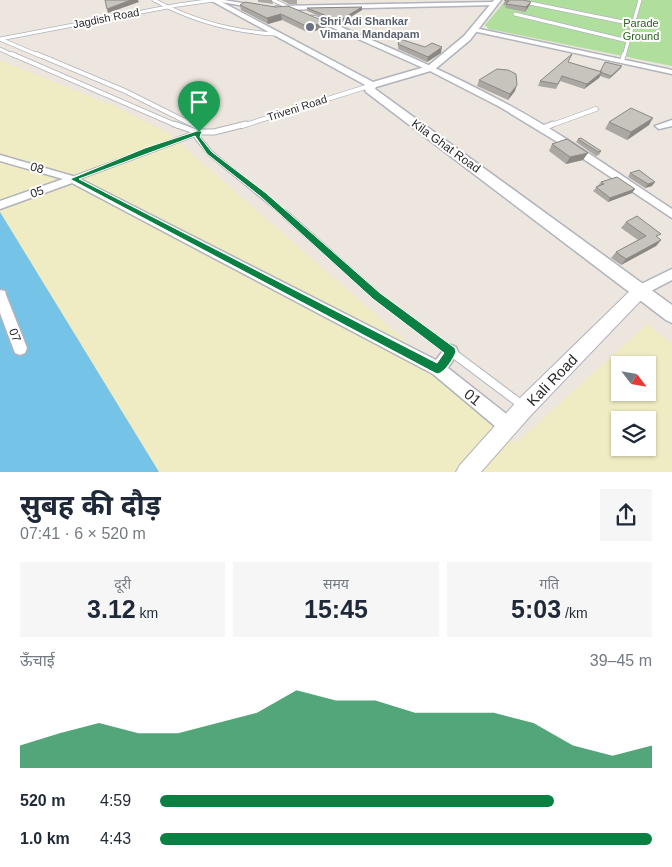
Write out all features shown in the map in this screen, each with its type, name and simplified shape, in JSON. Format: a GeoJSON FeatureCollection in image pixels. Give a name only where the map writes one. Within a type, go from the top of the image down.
{"type":"FeatureCollection","features":[{"type":"Feature","properties":{"kind":"main road","name":"Kila Ghat Road"},"geometry":{"type":"LineString","coordinates":[[213,0],[372,85],[370,90],[641,290],[672,315]]}},
{"type":"Feature","properties":{"kind":"main road","name":"Triveni Road"},"geometry":{"type":"LineString","coordinates":[[372,85],[431,68],[453,51],[475,30],[496,2]]}},
{"type":"Feature","properties":{"kind":"street"},"geometry":{"type":"LineString","coordinates":[[213,0],[262,7]]}},
{"type":"Feature","properties":{"kind":"street"},"geometry":{"type":"LineString","coordinates":[[347,0],[351,6]]}},
{"type":"Feature","properties":{"kind":"street"},"geometry":{"type":"LineString","coordinates":[[269,7],[496,2]]}},
{"type":"Feature","properties":{"kind":"street"},"geometry":{"type":"LineString","coordinates":[[290,8],[431,68],[543,128],[672,214]]}},
{"type":"Feature","properties":{"kind":"street"},"geometry":{"type":"LineString","coordinates":[[475,30],[672,72]]}},
{"type":"Feature","properties":{"kind":"street"},"geometry":{"type":"LineString","coordinates":[[659,126],[672,123]]}},
{"type":"Feature","properties":{"kind":"street","name":"08"},"geometry":{"type":"LineString","coordinates":[[0,158],[73,179],[438,369]]}},
{"type":"Feature","properties":{"kind":"street","name":"05"},"geometry":{"type":"LineString","coordinates":[[0,205],[73,179]]}},
{"type":"Feature","properties":{"kind":"street"},"geometry":{"type":"LineString","coordinates":[[641,290],[672,274]]}},
{"type":"Feature","properties":{"kind":"street","name":"Kali Road"},"geometry":{"type":"LineString","coordinates":[[467,472],[525,407],[641,290]]}},
{"type":"Feature","properties":{"kind":"street","name":"07"},"geometry":{"type":"LineString","coordinates":[[0,295],[20,348]]}},
{"type":"Feature","properties":{"kind":"street"},"geometry":{"type":"LineString","coordinates":[[438,369],[451,352]]}},
{"type":"Feature","properties":{"kind":"street","name":"01"},"geometry":{"type":"LineString","coordinates":[[438,369],[508,426]]}},
{"type":"Feature","properties":{"kind":"lane"},"geometry":{"type":"LineString","coordinates":[[154,0],[172,11],[258,35],[276,34]]}},
{"type":"Feature","properties":{"kind":"lane","name":"Jagdish Road"},"geometry":{"type":"LineString","coordinates":[[0,38],[165,7],[213,0]]}},
{"type":"Feature","properties":{"kind":"lane"},"geometry":{"type":"LineString","coordinates":[[273,0],[290,8]]}},
{"type":"Feature","properties":{"kind":"lane"},"geometry":{"type":"LineString","coordinates":[[515,0],[633,24]]}},
{"type":"Feature","properties":{"kind":"lane"},"geometry":{"type":"LineString","coordinates":[[622,61],[640,0]]}},
{"type":"Feature","properties":{"kind":"lane"},"geometry":{"type":"LineString","coordinates":[[515,14],[628,41]]}},
{"type":"Feature","properties":{"kind":"lane"},"geometry":{"type":"LineString","coordinates":[[0,38],[176,114],[198,127],[197,137],[210,153],[264,195],[377,296],[525,407]]}},
{"type":"Feature","properties":{"kind":"lane"},"geometry":{"type":"LineString","coordinates":[[0,49],[166,122],[199,132]]}},
{"type":"Feature","properties":{"kind":"lane","name":"Triveni Road"},"geometry":{"type":"LineString","coordinates":[[73,179],[199,132],[214,132],[235,128],[372,85]]}},
{"type":"Feature","properties":{"kind":"lane"},"geometry":{"type":"LineString","coordinates":[[543,128],[596,109]]}},
{"type":"Feature","properties":{"kind":"green space","name":"Parade Ground"},"geometry":{"type":"Polygon","coordinates":[[[506,0],[672,0],[672,66],[489,29],[485,25],[506,0]]]}},
{"type":"Feature","properties":{"kind":"sand"},"geometry":{"type":"Polygon","coordinates":[[[0,60],[116,107],[168,133],[438,369],[502,432],[516,443],[611,357],[611,401],[656,401],[656,356],[612,356],[647,324],[672,344],[672,472],[0,472],[0,60]]]}},
{"type":"Feature","properties":{"kind":"water"},"geometry":{"type":"Polygon","coordinates":[[[0,212],[159,472],[0,472],[0,212]]]}},
{"type":"Feature","properties":{"kind":"building"},"geometry":{"type":"Polygon","coordinates":[[[105,0],[131,0],[107,9],[105,0]]]}},
{"type":"Feature","properties":{"kind":"building"},"geometry":{"type":"Polygon","coordinates":[[[505,0],[531,2],[526,7],[506,4],[509,1],[505,0]]]}},
{"type":"Feature","properties":{"kind":"building"},"geometry":{"type":"Polygon","coordinates":[[[245,2],[275,7],[288,6],[326,22],[308,27],[281,14],[267,18],[240,5],[245,2]]]}},
{"type":"Feature","properties":{"kind":"building"},"geometry":{"type":"Polygon","coordinates":[[[362,7],[339,21],[307,8],[362,7]]]}},
{"type":"Feature","properties":{"kind":"building"},"geometry":{"type":"Polygon","coordinates":[[[400,39],[425,47],[432,43],[442,47],[428,57],[398,44],[400,39]]]}},
{"type":"Feature","properties":{"kind":"building"},"geometry":{"type":"Polygon","coordinates":[[[572,54],[568,62],[602,72],[587,84],[562,76],[558,84],[540,81],[572,54]]]}},
{"type":"Feature","properties":{"kind":"building"},"geometry":{"type":"Polygon","coordinates":[[[605,62],[622,66],[611,76],[600,72],[605,62]]]}},
{"type":"Feature","properties":{"kind":"building"},"geometry":{"type":"Polygon","coordinates":[[[497,69],[508,70],[516,74],[517,85],[510,94],[479,80],[497,69]]]}},
{"type":"Feature","properties":{"kind":"building"},"geometry":{"type":"Polygon","coordinates":[[[631,108],[653,118],[631,132],[609,122],[631,108]]]}},
{"type":"Feature","properties":{"kind":"building"},"geometry":{"type":"Polygon","coordinates":[[[581,138],[601,151],[598,152],[578,139],[581,138]]]}},
{"type":"Feature","properties":{"kind":"building"},"geometry":{"type":"Polygon","coordinates":[[[567,139],[588,153],[570,157],[552,144],[567,139]]]}},
{"type":"Feature","properties":{"kind":"building"},"geometry":{"type":"Polygon","coordinates":[[[639,170],[655,182],[648,184],[630,173],[639,170]]]}},
{"type":"Feature","properties":{"kind":"building"},"geometry":{"type":"Polygon","coordinates":[[[617,177],[635,189],[610,198],[596,187],[604,184],[601,182],[617,177]]]}},
{"type":"Feature","properties":{"kind":"building"},"geometry":{"type":"Polygon","coordinates":[[[637,216],[661,234],[656,236],[661,240],[626,259],[616,252],[646,236],[626,222],[637,216]]]}},
{"type":"Feature","properties":{"kind":"place","name":"Shri Adi Shankar Vimana Mandapam"},"geometry":{"type":"Point","coordinates":[310,27]}},
{"type":"Feature","properties":{"kind":"route"},"geometry":{"type":"LineString","coordinates":[[199,132],[197,137],[210,153],[264,195],[377,296],[451,352],[438,369],[73,179],[199,132]]}}]}
